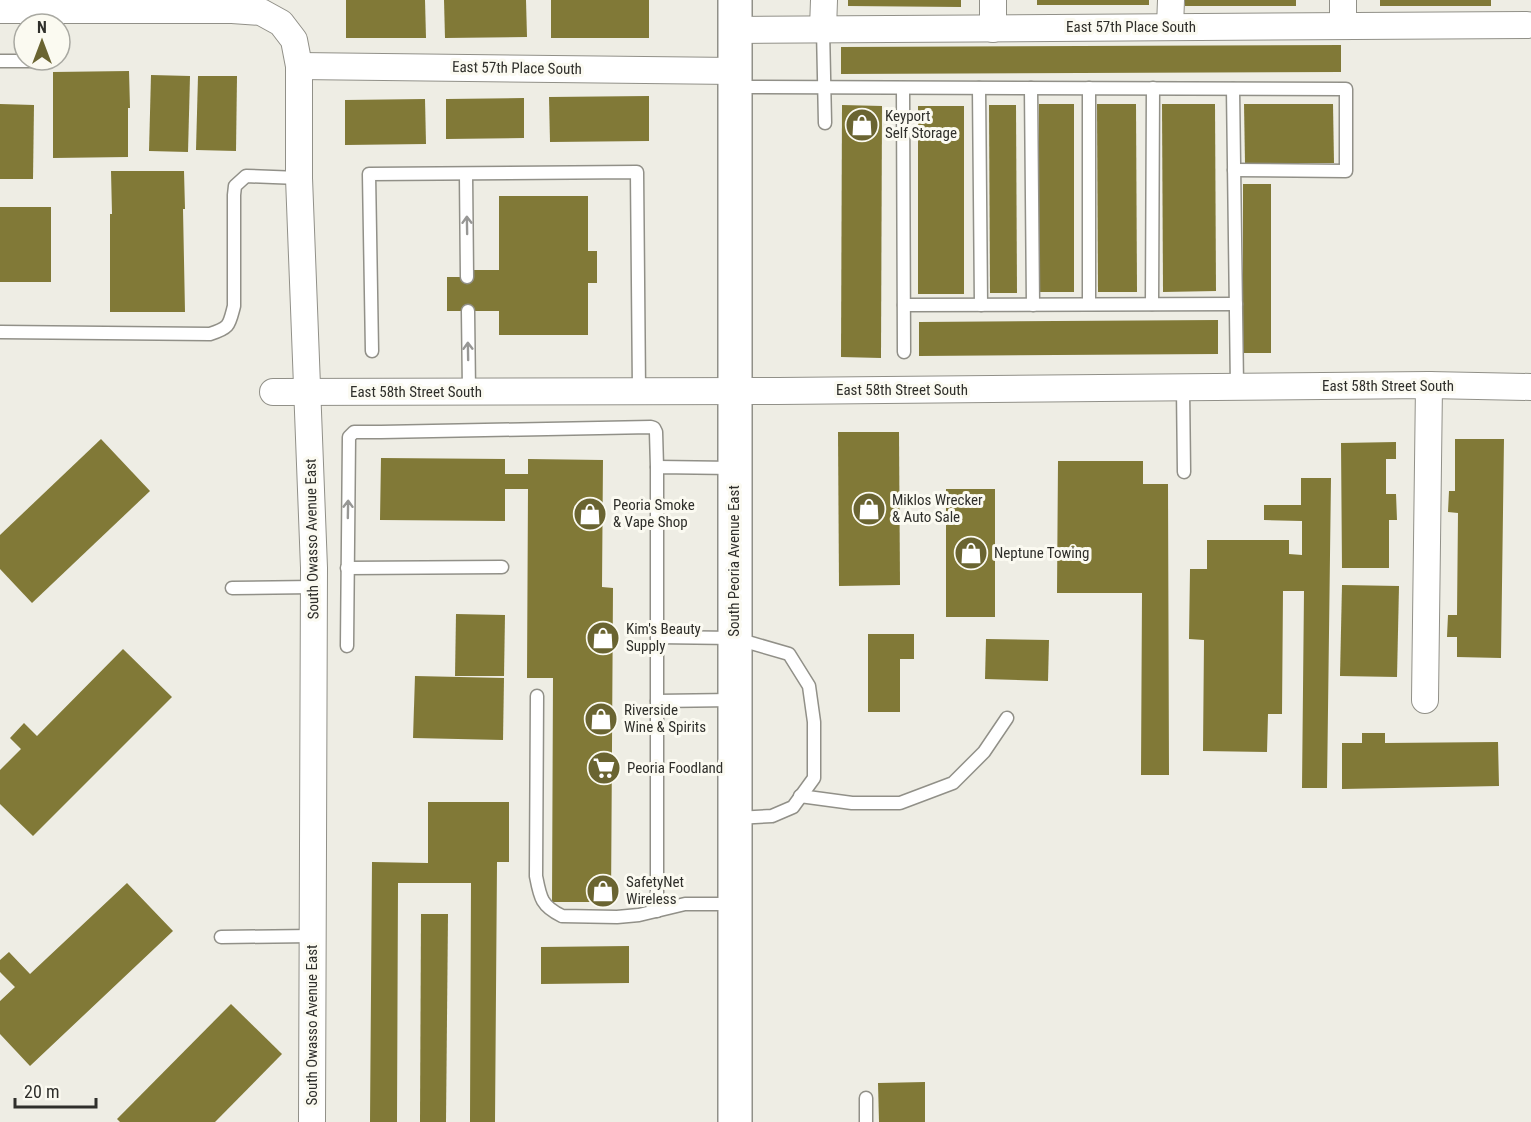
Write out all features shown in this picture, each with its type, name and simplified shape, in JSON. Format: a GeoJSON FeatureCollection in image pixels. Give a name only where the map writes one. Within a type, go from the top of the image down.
{"type":"FeatureCollection","features":[{"type":"Feature","properties":{"kind":"main road","name":"South Peoria Avenue East"},"geometry":{"type":"LineString","coordinates":[[735,15],[735,1122]]}},
{"type":"Feature","properties":{"kind":"street"},"geometry":{"type":"LineString","coordinates":[[823,29],[824,0]]}},
{"type":"Feature","properties":{"kind":"street"},"geometry":{"type":"LineString","coordinates":[[993,0],[993,28]]}},
{"type":"Feature","properties":{"kind":"street"},"geometry":{"type":"LineString","coordinates":[[1170,27],[1171,0]]}},
{"type":"Feature","properties":{"kind":"street"},"geometry":{"type":"LineString","coordinates":[[1343,0],[1343,26]]}},
{"type":"Feature","properties":{"kind":"street"},"geometry":{"type":"LineString","coordinates":[[0,10],[55,5],[232,5]]}},
{"type":"Feature","properties":{"kind":"street","name":"South Owasso Avenue East"},"geometry":{"type":"LineString","coordinates":[[232,5],[261,12],[281,23],[294,40],[299,66],[299,178],[314,587],[312,1122]]}},
{"type":"Feature","properties":{"kind":"street","name":"East 57th Place South"},"geometry":{"type":"LineString","coordinates":[[735,15],[823,29],[1527,25]]}},
{"type":"Feature","properties":{"kind":"street","name":"East 57th Place South"},"geometry":{"type":"LineString","coordinates":[[299,66],[735,79]]}},
{"type":"Feature","properties":{"kind":"street"},"geometry":{"type":"LineString","coordinates":[[1425,700],[1429,386]]}},
{"type":"Feature","properties":{"kind":"street","name":"East 58th Street South"},"geometry":{"type":"LineString","coordinates":[[273,392],[1531,387]]}},
{"type":"Feature","properties":{"kind":"lane"},"geometry":{"type":"LineString","coordinates":[[823,29],[825,123]]}},
{"type":"Feature","properties":{"kind":"lane"},"geometry":{"type":"LineString","coordinates":[[735,79],[824,87],[1347,89],[1346,171],[1234,170]]}},
{"type":"Feature","properties":{"kind":"lane"},"geometry":{"type":"LineString","coordinates":[[903,88],[904,352]]}},
{"type":"Feature","properties":{"kind":"lane"},"geometry":{"type":"LineString","coordinates":[[979,88],[981,305]]}},
{"type":"Feature","properties":{"kind":"lane"},"geometry":{"type":"LineString","coordinates":[[1031,88],[1032,305]]}},
{"type":"Feature","properties":{"kind":"lane"},"geometry":{"type":"LineString","coordinates":[[1089,88],[1089,304]]}},
{"type":"Feature","properties":{"kind":"lane"},"geometry":{"type":"LineString","coordinates":[[1152,304],[1153,88]]}},
{"type":"Feature","properties":{"kind":"lane"},"geometry":{"type":"LineString","coordinates":[[1233,89],[1237,387]]}},
{"type":"Feature","properties":{"kind":"lane"},"geometry":{"type":"LineString","coordinates":[[372,351],[369,174],[637,172],[639,391]]}},
{"type":"Feature","properties":{"kind":"lane"},"geometry":{"type":"LineString","coordinates":[[466,174],[467,277]]}},
{"type":"Feature","properties":{"kind":"lane"},"geometry":{"type":"LineString","coordinates":[[0,332],[210,334],[224,329],[230,321],[234,306],[235,186],[246,176],[299,178]]}},
{"type":"Feature","properties":{"kind":"lane"},"geometry":{"type":"LineString","coordinates":[[904,305],[1236,304]]}},
{"type":"Feature","properties":{"kind":"lane"},"geometry":{"type":"LineString","coordinates":[[468,311],[469,391]]}},
{"type":"Feature","properties":{"kind":"lane"},"geometry":{"type":"LineString","coordinates":[[1183,388],[1184,472]]}},
{"type":"Feature","properties":{"kind":"lane"},"geometry":{"type":"LineString","coordinates":[[347,646],[349,437],[354,432],[654,428],[657,467],[657,910]]}},
{"type":"Feature","properties":{"kind":"lane"},"geometry":{"type":"LineString","coordinates":[[657,467],[734,468]]}},
{"type":"Feature","properties":{"kind":"lane"},"geometry":{"type":"LineString","coordinates":[[347,568],[502,567]]}},
{"type":"Feature","properties":{"kind":"lane"},"geometry":{"type":"LineString","coordinates":[[232,588],[314,587]]}},
{"type":"Feature","properties":{"kind":"lane"},"geometry":{"type":"LineString","coordinates":[[657,637],[734,638],[789,654],[809,686],[814,722],[814,778],[793,807],[772,816],[735,818]]}},
{"type":"Feature","properties":{"kind":"lane"},"geometry":{"type":"LineString","coordinates":[[537,696],[536,876],[544,904],[562,916],[617,917],[639,915],[686,904],[735,904]]}},
{"type":"Feature","properties":{"kind":"lane"},"geometry":{"type":"LineString","coordinates":[[657,701],[735,700]]}},
{"type":"Feature","properties":{"kind":"lane"},"geometry":{"type":"LineString","coordinates":[[800,796],[852,802],[900,803],[952,783],[984,752],[1007,718]]}},
{"type":"Feature","properties":{"kind":"lane"},"geometry":{"type":"LineString","coordinates":[[221,937],[313,936]]}},
{"type":"Feature","properties":{"kind":"lane"},"geometry":{"type":"LineString","coordinates":[[866,1098],[866,1122]]}},
{"type":"Feature","properties":{"kind":"building"},"geometry":{"type":"Polygon","coordinates":[[[346,0],[425,0],[426,38],[346,38],[346,0]]]}},
{"type":"Feature","properties":{"kind":"building"},"geometry":{"type":"Polygon","coordinates":[[[444,0],[526,0],[527,37],[445,38],[444,0]]]}},
{"type":"Feature","properties":{"kind":"building"},"geometry":{"type":"Polygon","coordinates":[[[551,0],[649,0],[649,38],[551,38],[551,0]]]}},
{"type":"Feature","properties":{"kind":"building"},"geometry":{"type":"Polygon","coordinates":[[[848,0],[961,0],[961,7],[848,6],[848,0]]]}},
{"type":"Feature","properties":{"kind":"building"},"geometry":{"type":"Polygon","coordinates":[[[1037,0],[1149,0],[1149,5],[1037,5],[1037,0]]]}},
{"type":"Feature","properties":{"kind":"building"},"geometry":{"type":"Polygon","coordinates":[[[1185,0],[1296,0],[1296,6],[1185,6],[1185,0]]]}},
{"type":"Feature","properties":{"kind":"building"},"geometry":{"type":"Polygon","coordinates":[[[1380,0],[1491,0],[1491,6],[1380,6],[1380,0]]]}},
{"type":"Feature","properties":{"kind":"building"},"geometry":{"type":"Polygon","coordinates":[[[1341,45],[1341,72],[841,74],[841,47],[1341,45]]]}},
{"type":"Feature","properties":{"kind":"building"},"geometry":{"type":"Polygon","coordinates":[[[129,71],[128,157],[53,158],[53,72],[129,71]]]}},
{"type":"Feature","properties":{"kind":"building"},"geometry":{"type":"Polygon","coordinates":[[[151,75],[190,76],[188,152],[149,151],[151,75]]]}},
{"type":"Feature","properties":{"kind":"building"},"geometry":{"type":"Polygon","coordinates":[[[198,76],[237,76],[236,151],[196,150],[198,76]]]}},
{"type":"Feature","properties":{"kind":"building"},"geometry":{"type":"Polygon","coordinates":[[[649,96],[649,141],[550,142],[549,97],[649,96]]]}},
{"type":"Feature","properties":{"kind":"building"},"geometry":{"type":"Polygon","coordinates":[[[524,98],[524,138],[446,139],[446,99],[524,98]]]}},
{"type":"Feature","properties":{"kind":"building"},"geometry":{"type":"Polygon","coordinates":[[[425,99],[426,144],[345,145],[345,100],[425,99]]]}},
{"type":"Feature","properties":{"kind":"building"},"geometry":{"type":"Polygon","coordinates":[[[0,104],[34,105],[33,179],[0,179],[0,104]]]}},
{"type":"Feature","properties":{"kind":"building"},"geometry":{"type":"Polygon","coordinates":[[[1039,104],[1074,104],[1074,292],[1039,292],[1039,104]]]}},
{"type":"Feature","properties":{"kind":"building"},"geometry":{"type":"Polygon","coordinates":[[[1097,104],[1136,104],[1137,292],[1098,292],[1097,104]]]}},
{"type":"Feature","properties":{"kind":"building"},"geometry":{"type":"Polygon","coordinates":[[[1162,104],[1215,104],[1216,291],[1163,292],[1162,104]]]}},
{"type":"Feature","properties":{"kind":"building"},"geometry":{"type":"Polygon","coordinates":[[[1244,104],[1333,104],[1334,163],[1245,163],[1244,104]]]}},
{"type":"Feature","properties":{"kind":"building"},"geometry":{"type":"Polygon","coordinates":[[[842,105],[882,106],[881,358],[841,357],[842,105]]]}},
{"type":"Feature","properties":{"kind":"building"},"geometry":{"type":"Polygon","coordinates":[[[989,105],[1016,105],[1017,293],[990,293],[989,105]]]}},
{"type":"Feature","properties":{"kind":"building"},"geometry":{"type":"Polygon","coordinates":[[[918,106],[964,106],[964,294],[918,294],[918,106]]]}},
{"type":"Feature","properties":{"kind":"building"},"geometry":{"type":"Polygon","coordinates":[[[111,171],[184,171],[185,312],[110,312],[111,171]]]}},
{"type":"Feature","properties":{"kind":"building"},"geometry":{"type":"Polygon","coordinates":[[[1243,184],[1271,184],[1271,353],[1243,353],[1243,184]]]}},
{"type":"Feature","properties":{"kind":"building"},"geometry":{"type":"Polygon","coordinates":[[[499,196],[588,196],[588,251],[597,251],[597,283],[588,283],[588,335],[499,335],[499,311],[447,311],[447,277],[471,277],[471,270],[499,270],[499,196]]]}},
{"type":"Feature","properties":{"kind":"building"},"geometry":{"type":"Polygon","coordinates":[[[0,207],[51,207],[51,282],[0,282],[0,207]]]}},
{"type":"Feature","properties":{"kind":"building"},"geometry":{"type":"Polygon","coordinates":[[[1218,320],[1218,354],[919,356],[919,322],[1218,320]]]}},
{"type":"Feature","properties":{"kind":"building","name":"Miklos Wrecker & Auto Sale"},"geometry":{"type":"Polygon","coordinates":[[[838,432],[899,432],[900,585],[839,586],[838,432]]]}},
{"type":"Feature","properties":{"kind":"building"},"geometry":{"type":"Polygon","coordinates":[[[101,439],[150,491],[32,603],[0,569],[0,535],[101,439]]]}},
{"type":"Feature","properties":{"kind":"building"},"geometry":{"type":"Polygon","coordinates":[[[1455,439],[1504,439],[1501,658],[1457,657],[1457,637],[1447,637],[1448,615],[1457,615],[1458,513],[1448,512],[1449,491],[1455,491],[1455,439]]]}},
{"type":"Feature","properties":{"kind":"building"},"geometry":{"type":"Polygon","coordinates":[[[1396,442],[1396,459],[1386,459],[1386,494],[1396,494],[1397,520],[1389,520],[1389,568],[1342,568],[1341,443],[1396,442]]]}},
{"type":"Feature","properties":{"kind":"building"},"geometry":{"type":"Polygon","coordinates":[[[381,458],[505,459],[505,474],[528,474],[528,459],[603,460],[602,587],[613,588],[611,902],[552,902],[553,678],[527,678],[528,489],[505,489],[505,521],[380,520],[381,458]]]}},
{"type":"Feature","properties":{"kind":"building"},"geometry":{"type":"Polygon","coordinates":[[[1058,461],[1143,461],[1143,484],[1168,484],[1169,775],[1141,775],[1142,593],[1057,593],[1058,461]]]}},
{"type":"Feature","properties":{"kind":"building"},"geometry":{"type":"Polygon","coordinates":[[[1301,478],[1331,478],[1327,788],[1302,788],[1304,591],[1283,591],[1282,714],[1268,714],[1267,752],[1203,751],[1204,640],[1189,639],[1190,569],[1207,569],[1207,540],[1289,540],[1289,554],[1302,555],[1302,521],[1264,520],[1264,505],[1301,505],[1301,478]]]}},
{"type":"Feature","properties":{"kind":"building","name":"Neptune Towing"},"geometry":{"type":"Polygon","coordinates":[[[946,489],[995,489],[995,617],[946,617],[946,489]]]}},
{"type":"Feature","properties":{"kind":"building"},"geometry":{"type":"Polygon","coordinates":[[[1342,585],[1399,586],[1397,677],[1340,676],[1342,585]]]}},
{"type":"Feature","properties":{"kind":"building"},"geometry":{"type":"Polygon","coordinates":[[[456,614],[505,615],[504,676],[455,676],[456,614]]]}},
{"type":"Feature","properties":{"kind":"building"},"geometry":{"type":"Polygon","coordinates":[[[868,634],[914,634],[914,659],[900,659],[900,712],[868,712],[868,634]]]}},
{"type":"Feature","properties":{"kind":"building"},"geometry":{"type":"Polygon","coordinates":[[[986,639],[1049,640],[1048,681],[985,679],[986,639]]]}},
{"type":"Feature","properties":{"kind":"building"},"geometry":{"type":"Polygon","coordinates":[[[123,649],[172,697],[33,836],[0,804],[0,770],[21,749],[10,738],[24,723],[37,736],[123,649]]]}},
{"type":"Feature","properties":{"kind":"building"},"geometry":{"type":"Polygon","coordinates":[[[415,676],[504,678],[503,740],[413,738],[415,676]]]}},
{"type":"Feature","properties":{"kind":"building"},"geometry":{"type":"Polygon","coordinates":[[[1362,733],[1385,733],[1385,743],[1498,742],[1499,786],[1342,789],[1342,743],[1362,743],[1362,733]]]}},
{"type":"Feature","properties":{"kind":"building"},"geometry":{"type":"Polygon","coordinates":[[[428,802],[509,802],[509,862],[497,862],[495,1122],[470,1122],[471,883],[398,883],[397,1122],[370,1122],[372,862],[428,863],[428,802]]]}},
{"type":"Feature","properties":{"kind":"building"},"geometry":{"type":"Polygon","coordinates":[[[127,883],[173,931],[30,1066],[0,1034],[0,1001],[15,987],[0,972],[0,960],[9,952],[30,974],[127,883]]]}},
{"type":"Feature","properties":{"kind":"building"},"geometry":{"type":"Polygon","coordinates":[[[421,914],[448,914],[446,1122],[420,1122],[421,914]]]}},
{"type":"Feature","properties":{"kind":"building"},"geometry":{"type":"Polygon","coordinates":[[[629,946],[629,983],[541,984],[541,947],[629,946]]]}},
{"type":"Feature","properties":{"kind":"building"},"geometry":{"type":"Polygon","coordinates":[[[231,1004],[282,1054],[215,1122],[120,1122],[117,1119],[231,1004]]]}},
{"type":"Feature","properties":{"kind":"building"},"geometry":{"type":"Polygon","coordinates":[[[925,1082],[925,1122],[879,1122],[878,1083],[925,1082]]]}},
{"type":"Feature","properties":{"kind":"place","name":"Keyport Self Storage"},"geometry":{"type":"Point","coordinates":[862,125]}},
{"type":"Feature","properties":{"kind":"place","name":"Miklos Wrecker & Auto Sale"},"geometry":{"type":"Point","coordinates":[869,509]}},
{"type":"Feature","properties":{"kind":"place","name":"Peoria Smoke & Vape Shop"},"geometry":{"type":"Point","coordinates":[590,514]}},
{"type":"Feature","properties":{"kind":"place","name":"Neptune Towing"},"geometry":{"type":"Point","coordinates":[971,553]}},
{"type":"Feature","properties":{"kind":"place","name":"Kim's Beauty Supply"},"geometry":{"type":"Point","coordinates":[603,638]}},
{"type":"Feature","properties":{"kind":"place","name":"Riverside Wine & Spirits"},"geometry":{"type":"Point","coordinates":[601,719]}},
{"type":"Feature","properties":{"kind":"place","name":"Peoria Foodland"},"geometry":{"type":"Point","coordinates":[604,768]}},
{"type":"Feature","properties":{"kind":"place","name":"SafetyNet Wireless"},"geometry":{"type":"Point","coordinates":[603,891]}}]}
